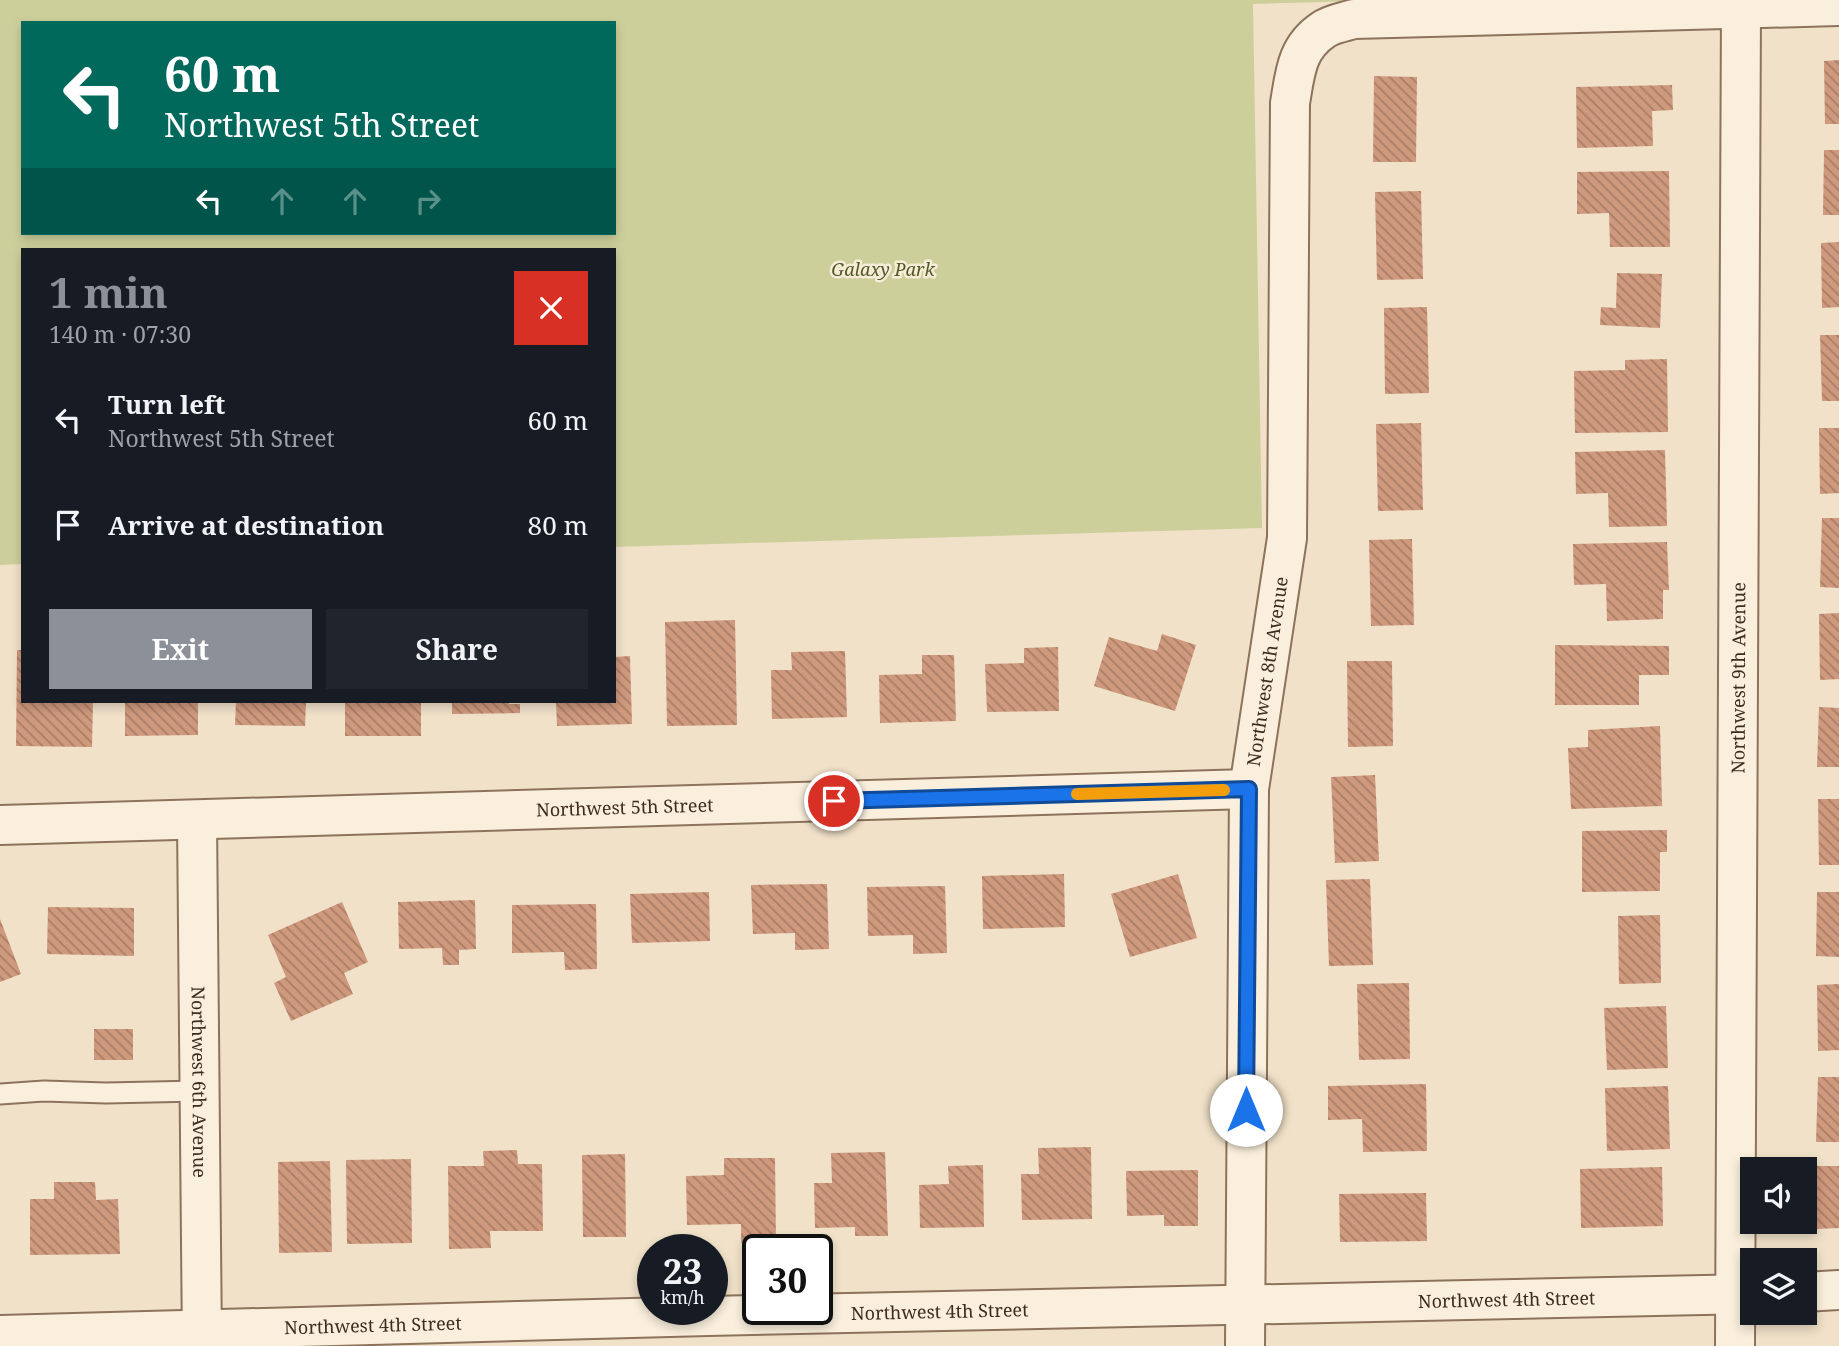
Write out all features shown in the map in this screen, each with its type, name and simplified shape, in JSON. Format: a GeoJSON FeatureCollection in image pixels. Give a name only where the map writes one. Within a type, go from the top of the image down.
{"type":"FeatureCollection","features":[{"type":"Feature","properties":{"kind":"street"},"geometry":{"type":"LineString","coordinates":[[1741,8],[1839,6]]}},
{"type":"Feature","properties":{"kind":"street","name":"Northwest 8th Avenue"},"geometry":{"type":"LineString","coordinates":[[1245,1346],[1249,789],[1287,538],[1290,103],[1297,61],[1308,43],[1324,28],[1354,19],[1741,8]]}},
{"type":"Feature","properties":{"kind":"street","name":"Northwest 9th Avenue"},"geometry":{"type":"LineString","coordinates":[[1741,8],[1744,1248]]}},
{"type":"Feature","properties":{"kind":"street","name":"Northwest 5th Street"},"geometry":{"type":"LineString","coordinates":[[0,825],[1249,789]]}},
{"type":"Feature","properties":{"kind":"street","name":"Northwest 6th Avenue"},"geometry":{"type":"LineString","coordinates":[[197,820],[201,1338]]}},
{"type":"Feature","properties":{"kind":"street"},"geometry":{"type":"LineString","coordinates":[[1817,1291],[1839,1290]]}},
{"type":"Feature","properties":{"kind":"street","name":"Northwest 4th Street"},"geometry":{"type":"LineString","coordinates":[[0,1335],[201,1338],[708,1331],[1245,1306],[1740,1294]]}},
{"type":"Feature","properties":{"kind":"street","name":"Northwest 9th Avenue"},"geometry":{"type":"LineString","coordinates":[[1735,1346],[1740,1317]]}},
{"type":"Feature","properties":{"kind":"lane"},"geometry":{"type":"LineString","coordinates":[[0,1094],[44,1091],[199,1091]]}},
{"type":"Feature","properties":{"kind":"green space","name":"Galaxy Park"},"geometry":{"type":"Polygon","coordinates":[[[0,0],[1391,0],[1253,4],[1262,528],[616,547],[616,248],[21,248],[21,564],[0,565],[0,0]]]}},
{"type":"Feature","properties":{"kind":"building"},"geometry":{"type":"Polygon","coordinates":[[[1839,60],[1839,124],[1825,124],[1824,61],[1839,60]]]}},
{"type":"Feature","properties":{"kind":"building"},"geometry":{"type":"Polygon","coordinates":[[[1374,76],[1417,77],[1416,162],[1373,162],[1374,76]]]}},
{"type":"Feature","properties":{"kind":"building"},"geometry":{"type":"Polygon","coordinates":[[[1672,85],[1673,110],[1652,111],[1653,146],[1577,148],[1576,87],[1672,85]]]}},
{"type":"Feature","properties":{"kind":"building"},"geometry":{"type":"Polygon","coordinates":[[[1824,150],[1839,150],[1839,215],[1823,215],[1824,150]]]}},
{"type":"Feature","properties":{"kind":"building"},"geometry":{"type":"Polygon","coordinates":[[[1669,171],[1670,247],[1610,247],[1609,213],[1577,214],[1577,172],[1669,171]]]}},
{"type":"Feature","properties":{"kind":"building"},"geometry":{"type":"Polygon","coordinates":[[[1421,191],[1423,279],[1377,280],[1375,192],[1421,191]]]}},
{"type":"Feature","properties":{"kind":"building"},"geometry":{"type":"Polygon","coordinates":[[[1839,242],[1839,307],[1822,308],[1821,243],[1839,242]]]}},
{"type":"Feature","properties":{"kind":"building"},"geometry":{"type":"Polygon","coordinates":[[[1617,273],[1662,274],[1660,328],[1600,325],[1601,307],[1616,308],[1617,273]]]}},
{"type":"Feature","properties":{"kind":"building"},"geometry":{"type":"Polygon","coordinates":[[[1427,307],[1429,393],[1385,394],[1384,308],[1427,307]]]}},
{"type":"Feature","properties":{"kind":"building"},"geometry":{"type":"Polygon","coordinates":[[[1820,335],[1839,335],[1839,401],[1822,401],[1820,335]]]}},
{"type":"Feature","properties":{"kind":"building"},"geometry":{"type":"Polygon","coordinates":[[[1667,359],[1668,432],[1575,433],[1574,371],[1625,370],[1625,360],[1667,359]]]}},
{"type":"Feature","properties":{"kind":"building"},"geometry":{"type":"Polygon","coordinates":[[[1421,423],[1423,510],[1378,511],[1376,424],[1421,423]]]}},
{"type":"Feature","properties":{"kind":"building"},"geometry":{"type":"Polygon","coordinates":[[[1819,428],[1839,428],[1839,493],[1820,494],[1819,428]]]}},
{"type":"Feature","properties":{"kind":"building"},"geometry":{"type":"Polygon","coordinates":[[[1665,450],[1667,526],[1609,527],[1608,493],[1576,494],[1575,452],[1665,450]]]}},
{"type":"Feature","properties":{"kind":"building"},"geometry":{"type":"Polygon","coordinates":[[[1822,518],[1839,518],[1839,588],[1820,587],[1822,518]]]}},
{"type":"Feature","properties":{"kind":"building"},"geometry":{"type":"Polygon","coordinates":[[[1412,539],[1414,625],[1371,626],[1369,540],[1412,539]]]}},
{"type":"Feature","properties":{"kind":"building"},"geometry":{"type":"Polygon","coordinates":[[[1667,542],[1669,590],[1663,590],[1663,619],[1607,621],[1606,584],[1574,585],[1573,544],[1667,542]]]}},
{"type":"Feature","properties":{"kind":"building"},"geometry":{"type":"Polygon","coordinates":[[[1839,613],[1839,679],[1820,680],[1819,614],[1839,613]]]}},
{"type":"Feature","properties":{"kind":"building"},"geometry":{"type":"Polygon","coordinates":[[[735,620],[737,725],[667,726],[665,622],[735,620]]]}},
{"type":"Feature","properties":{"kind":"building"},"geometry":{"type":"Polygon","coordinates":[[[1162,634],[1196,645],[1175,711],[1094,686],[1109,637],[1157,651],[1162,634]]]}},
{"type":"Feature","properties":{"kind":"building"},"geometry":{"type":"Polygon","coordinates":[[[1555,645],[1669,646],[1669,675],[1639,675],[1639,705],[1555,705],[1555,645]]]}},
{"type":"Feature","properties":{"kind":"building"},"geometry":{"type":"Polygon","coordinates":[[[1058,647],[1059,711],[987,712],[985,664],[1024,663],[1024,648],[1058,647]]]}},
{"type":"Feature","properties":{"kind":"building"},"geometry":{"type":"Polygon","coordinates":[[[17,650],[21,650],[21,703],[93,703],[92,747],[16,746],[17,650]]]}},
{"type":"Feature","properties":{"kind":"building"},"geometry":{"type":"Polygon","coordinates":[[[845,651],[847,717],[772,719],[771,670],[792,670],[791,652],[845,651]]]}},
{"type":"Feature","properties":{"kind":"building"},"geometry":{"type":"Polygon","coordinates":[[[922,655],[954,655],[956,721],[880,723],[879,675],[922,674],[922,655]]]}},
{"type":"Feature","properties":{"kind":"building"},"geometry":{"type":"Polygon","coordinates":[[[630,656],[632,724],[557,726],[556,703],[616,703],[616,657],[630,656]]]}},
{"type":"Feature","properties":{"kind":"building"},"geometry":{"type":"Polygon","coordinates":[[[1347,661],[1392,661],[1393,746],[1348,747],[1347,661]]]}},
{"type":"Feature","properties":{"kind":"building"},"geometry":{"type":"Polygon","coordinates":[[[125,703],[198,703],[198,735],[125,736],[125,703]]]}},
{"type":"Feature","properties":{"kind":"building"},"geometry":{"type":"Polygon","coordinates":[[[236,703],[306,703],[305,726],[235,725],[236,703]]]}},
{"type":"Feature","properties":{"kind":"building"},"geometry":{"type":"Polygon","coordinates":[[[345,703],[421,703],[421,736],[345,736],[345,703]]]}},
{"type":"Feature","properties":{"kind":"building"},"geometry":{"type":"Polygon","coordinates":[[[452,703],[520,704],[520,713],[452,714],[452,703]]]}},
{"type":"Feature","properties":{"kind":"building"},"geometry":{"type":"Polygon","coordinates":[[[1819,707],[1839,708],[1839,767],[1817,767],[1819,707]]]}},
{"type":"Feature","properties":{"kind":"building"},"geometry":{"type":"Polygon","coordinates":[[[1660,726],[1662,806],[1571,809],[1568,748],[1588,747],[1588,730],[1660,726]]]}},
{"type":"Feature","properties":{"kind":"building"},"geometry":{"type":"Polygon","coordinates":[[[1375,775],[1379,861],[1335,863],[1331,777],[1375,775]]]}},
{"type":"Feature","properties":{"kind":"building"},"geometry":{"type":"Polygon","coordinates":[[[1818,799],[1839,799],[1839,865],[1819,865],[1818,799]]]}},
{"type":"Feature","properties":{"kind":"building"},"geometry":{"type":"Polygon","coordinates":[[[1667,830],[1667,852],[1660,852],[1660,891],[1582,892],[1582,831],[1667,830]]]}},
{"type":"Feature","properties":{"kind":"building"},"geometry":{"type":"Polygon","coordinates":[[[1064,874],[1065,927],[983,929],[982,876],[1064,874]]]}},
{"type":"Feature","properties":{"kind":"building"},"geometry":{"type":"Polygon","coordinates":[[[1178,874],[1197,938],[1130,957],[1111,894],[1178,874]]]}},
{"type":"Feature","properties":{"kind":"building"},"geometry":{"type":"Polygon","coordinates":[[[1370,879],[1373,965],[1329,966],[1326,880],[1370,879]]]}},
{"type":"Feature","properties":{"kind":"building"},"geometry":{"type":"Polygon","coordinates":[[[827,884],[829,949],[795,950],[795,933],[753,934],[751,885],[827,884]]]}},
{"type":"Feature","properties":{"kind":"building"},"geometry":{"type":"Polygon","coordinates":[[[945,886],[947,953],[913,954],[913,935],[868,936],[867,887],[945,886]]]}},
{"type":"Feature","properties":{"kind":"building"},"geometry":{"type":"Polygon","coordinates":[[[709,892],[710,941],[632,943],[630,894],[709,892]]]}},
{"type":"Feature","properties":{"kind":"building"},"geometry":{"type":"Polygon","coordinates":[[[1817,892],[1839,892],[1839,957],[1816,956],[1817,892]]]}},
{"type":"Feature","properties":{"kind":"building"},"geometry":{"type":"Polygon","coordinates":[[[475,900],[476,949],[459,950],[459,965],[443,965],[442,948],[399,949],[398,902],[475,900]]]}},
{"type":"Feature","properties":{"kind":"building"},"geometry":{"type":"Polygon","coordinates":[[[342,902],[368,962],[344,973],[353,994],[291,1021],[274,983],[286,977],[268,935],[342,902]]]}},
{"type":"Feature","properties":{"kind":"building"},"geometry":{"type":"Polygon","coordinates":[[[596,904],[597,969],[565,970],[564,952],[512,953],[512,905],[596,904]]]}},
{"type":"Feature","properties":{"kind":"building"},"geometry":{"type":"Polygon","coordinates":[[[48,907],[134,908],[134,956],[47,954],[48,907]]]}},
{"type":"Feature","properties":{"kind":"building"},"geometry":{"type":"Polygon","coordinates":[[[1660,915],[1661,983],[1619,984],[1618,916],[1660,915]]]}},
{"type":"Feature","properties":{"kind":"building"},"geometry":{"type":"Polygon","coordinates":[[[0,919],[21,974],[0,982],[0,919]]]}},
{"type":"Feature","properties":{"kind":"building"},"geometry":{"type":"Polygon","coordinates":[[[1409,983],[1410,1059],[1359,1060],[1357,984],[1409,983]]]}},
{"type":"Feature","properties":{"kind":"building"},"geometry":{"type":"Polygon","coordinates":[[[1839,984],[1839,1050],[1818,1051],[1817,985],[1839,984]]]}},
{"type":"Feature","properties":{"kind":"building"},"geometry":{"type":"Polygon","coordinates":[[[1666,1006],[1668,1068],[1607,1070],[1604,1008],[1666,1006]]]}},
{"type":"Feature","properties":{"kind":"building"},"geometry":{"type":"Polygon","coordinates":[[[94,1029],[133,1029],[133,1060],[94,1060],[94,1029]]]}},
{"type":"Feature","properties":{"kind":"building"},"geometry":{"type":"Polygon","coordinates":[[[1818,1077],[1839,1077],[1839,1142],[1816,1142],[1818,1077]]]}},
{"type":"Feature","properties":{"kind":"building"},"geometry":{"type":"Polygon","coordinates":[[[1426,1084],[1427,1151],[1363,1152],[1362,1119],[1328,1120],[1328,1086],[1426,1084]]]}},
{"type":"Feature","properties":{"kind":"building"},"geometry":{"type":"Polygon","coordinates":[[[1668,1086],[1670,1149],[1607,1151],[1605,1088],[1668,1086]]]}},
{"type":"Feature","properties":{"kind":"building"},"geometry":{"type":"Polygon","coordinates":[[[1091,1147],[1092,1219],[1022,1220],[1021,1174],[1039,1174],[1038,1148],[1091,1147]]]}},
{"type":"Feature","properties":{"kind":"building"},"geometry":{"type":"Polygon","coordinates":[[[517,1150],[518,1164],[542,1164],[543,1231],[490,1231],[491,1248],[449,1249],[448,1166],[484,1166],[483,1151],[517,1150]]]}},
{"type":"Feature","properties":{"kind":"building"},"geometry":{"type":"Polygon","coordinates":[[[885,1152],[888,1236],[855,1236],[855,1227],[815,1228],[814,1183],[832,1183],[831,1153],[885,1152]]]}},
{"type":"Feature","properties":{"kind":"building"},"geometry":{"type":"Polygon","coordinates":[[[625,1154],[626,1237],[583,1237],[582,1155],[625,1154]]]}},
{"type":"Feature","properties":{"kind":"building"},"geometry":{"type":"Polygon","coordinates":[[[724,1158],[775,1158],[776,1234],[742,1234],[741,1243],[741,1224],[687,1225],[686,1176],[724,1175],[724,1158]]]}},
{"type":"Feature","properties":{"kind":"building"},"geometry":{"type":"Polygon","coordinates":[[[411,1159],[412,1243],[347,1244],[346,1160],[411,1159]]]}},
{"type":"Feature","properties":{"kind":"building"},"geometry":{"type":"Polygon","coordinates":[[[330,1161],[332,1252],[279,1253],[278,1162],[330,1161]]]}},
{"type":"Feature","properties":{"kind":"building"},"geometry":{"type":"Polygon","coordinates":[[[983,1165],[984,1227],[920,1228],[919,1185],[949,1184],[948,1166],[983,1165]]]}},
{"type":"Feature","properties":{"kind":"building"},"geometry":{"type":"Polygon","coordinates":[[[1817,1166],[1839,1166],[1839,1228],[1817,1229],[1817,1166]]]}},
{"type":"Feature","properties":{"kind":"building"},"geometry":{"type":"Polygon","coordinates":[[[1662,1167],[1663,1226],[1581,1228],[1580,1169],[1662,1167]]]}},
{"type":"Feature","properties":{"kind":"building"},"geometry":{"type":"Polygon","coordinates":[[[1198,1170],[1198,1226],[1164,1226],[1164,1215],[1127,1216],[1126,1171],[1198,1170]]]}},
{"type":"Feature","properties":{"kind":"building"},"geometry":{"type":"Polygon","coordinates":[[[54,1182],[95,1182],[96,1200],[118,1199],[120,1254],[30,1255],[30,1199],[54,1199],[54,1182]]]}},
{"type":"Feature","properties":{"kind":"building"},"geometry":{"type":"Polygon","coordinates":[[[1426,1193],[1427,1241],[1340,1242],[1339,1194],[1426,1193]]]}},
{"type":"Feature","properties":{"kind":"slow traffic"},"geometry":{"type":"LineString","coordinates":[[1077,794],[1224,790]]}},
{"type":"Feature","properties":{"kind":"route"},"geometry":{"type":"LineString","coordinates":[[834,801],[1249,789],[1246,1110]]}}]}
